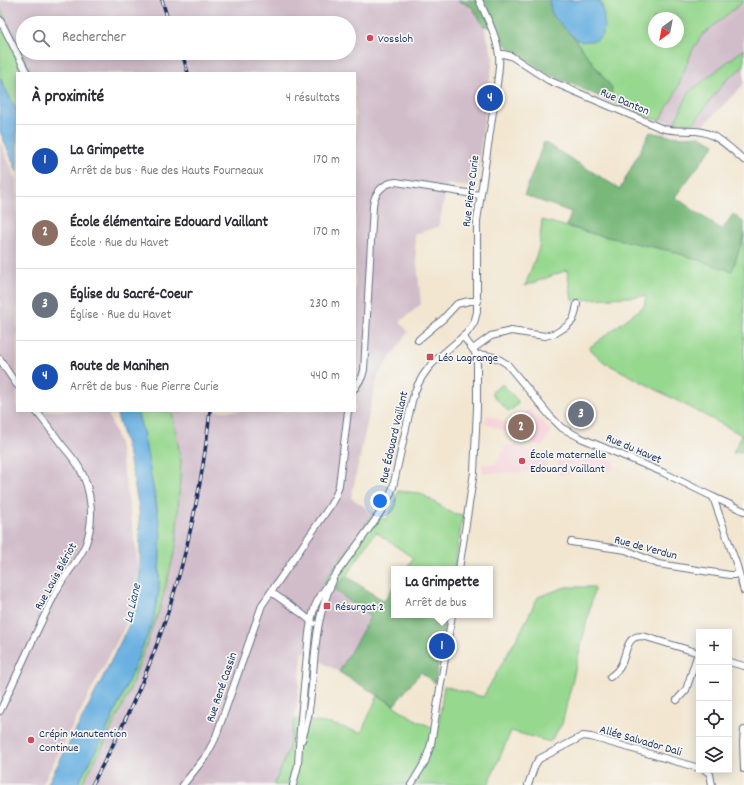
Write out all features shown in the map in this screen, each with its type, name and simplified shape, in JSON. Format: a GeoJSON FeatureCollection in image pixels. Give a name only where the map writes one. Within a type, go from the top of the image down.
{"type":"FeatureCollection","features":[{"type":"Feature","properties":{"kind":"street","name":"Rue Pierre Curie"},"geometry":{"type":"LineString","coordinates":[[463,336],[476,319],[477,312],[476,229],[498,79],[499,63],[497,45],[480,0]]}},
{"type":"Feature","properties":{"kind":"street"},"geometry":{"type":"LineString","coordinates":[[0,20],[16,51]]}},
{"type":"Feature","properties":{"kind":"street","name":"Rue Danton"},"geometry":{"type":"LineString","coordinates":[[499,55],[508,55],[548,80],[661,128],[695,131],[709,134],[718,139],[744,160]]}},
{"type":"Feature","properties":{"kind":"street"},"geometry":{"type":"LineString","coordinates":[[20,60],[26,72]]}},
{"type":"Feature","properties":{"kind":"street"},"geometry":{"type":"LineString","coordinates":[[356,386],[362,377],[364,370],[373,206],[377,193],[386,184],[396,182],[480,195]]}},
{"type":"Feature","properties":{"kind":"street"},"geometry":{"type":"LineString","coordinates":[[418,340],[444,319],[457,304],[469,301],[478,301]]}},
{"type":"Feature","properties":{"kind":"street"},"geometry":{"type":"LineString","coordinates":[[473,349],[491,336],[511,331],[545,336],[556,333],[567,326],[572,320],[577,304]]}},
{"type":"Feature","properties":{"kind":"street"},"geometry":{"type":"LineString","coordinates":[[459,566],[474,468],[477,408],[476,355],[463,336]]}},
{"type":"Feature","properties":{"kind":"street","name":"Rue Édouard Vaillant"},"geometry":{"type":"LineString","coordinates":[[293,785],[299,754],[311,621],[314,609],[321,594],[380,513],[389,497],[394,482],[417,384],[433,362],[463,336]]}},
{"type":"Feature","properties":{"kind":"street","name":"Rue du Havet"},"geometry":{"type":"LineString","coordinates":[[476,355],[495,358],[507,364],[550,416],[562,428],[581,438],[662,472],[744,511]]}},
{"type":"Feature","properties":{"kind":"street"},"geometry":{"type":"LineString","coordinates":[[0,359],[16,384]]}},
{"type":"Feature","properties":{"kind":"street","name":"Rue Louis Blériot"},"geometry":{"type":"LineString","coordinates":[[0,711],[58,588],[84,548],[90,522],[91,513],[89,496],[80,468],[37,412]]}},
{"type":"Feature","properties":{"kind":"street","name":"Rue René Cassin"},"geometry":{"type":"LineString","coordinates":[[183,785],[206,756],[215,739],[263,603],[336,495],[340,479],[348,412]]}},
{"type":"Feature","properties":{"kind":"street"},"geometry":{"type":"LineString","coordinates":[[713,497],[744,591]]}},
{"type":"Feature","properties":{"kind":"street","name":"Rue de Verdun"},"geometry":{"type":"LineString","coordinates":[[570,542],[626,550],[658,564],[730,575],[739,573]]}},
{"type":"Feature","properties":{"kind":"street","name":"Rue Édouard Vaillant"},"geometry":{"type":"LineString","coordinates":[[299,754],[310,708],[318,626],[324,601],[340,569]]}},
{"type":"Feature","properties":{"kind":"street"},"geometry":{"type":"LineString","coordinates":[[271,592],[318,626]]}},
{"type":"Feature","properties":{"kind":"street"},"geometry":{"type":"LineString","coordinates":[[411,785],[425,762],[431,744],[452,618]]}},
{"type":"Feature","properties":{"kind":"street"},"geometry":{"type":"LineString","coordinates":[[610,677],[620,668],[631,640],[639,636],[696,652]]}},
{"type":"Feature","properties":{"kind":"street"},"geometry":{"type":"LineString","coordinates":[[678,700],[686,690],[696,662]]}},
{"type":"Feature","properties":{"kind":"street"},"geometry":{"type":"LineString","coordinates":[[732,663],[744,666]]}},
{"type":"Feature","properties":{"kind":"street"},"geometry":{"type":"LineString","coordinates":[[744,730],[744,769]]}},
{"type":"Feature","properties":{"kind":"street","name":"Allée Salvador Dali"},"geometry":{"type":"LineString","coordinates":[[528,785],[535,765],[539,759],[583,736],[696,767]]}},
{"type":"Feature","properties":{"kind":"street"},"geometry":{"type":"LineString","coordinates":[[709,773],[712,785]]}},
{"type":"Feature","properties":{"kind":"shaded area"},"geometry":{"type":"Polygon","coordinates":[[[0,0],[457,0],[472,7],[484,26],[493,58],[475,188],[448,184],[438,227],[414,234],[421,304],[400,322],[408,332],[379,374],[375,386],[351,498],[374,513],[324,582],[370,617],[339,672],[303,651],[295,719],[288,751],[274,785],[81,785],[102,748],[128,694],[160,608],[181,461],[172,412],[356,412],[356,72],[31,72],[25,60],[356,60],[356,16],[16,16],[16,42],[0,8],[0,0]]]}},
{"type":"Feature","properties":{"kind":"shaded area"},"geometry":{"type":"Polygon","coordinates":[[[744,1],[744,49],[689,92],[675,122],[660,120],[675,94],[692,51],[702,35],[744,1]]]}},
{"type":"Feature","properties":{"kind":"shaded area"},"geometry":{"type":"Polygon","coordinates":[[[744,66],[744,84],[704,125],[693,124],[724,82],[744,66]]]}},
{"type":"Feature","properties":{"kind":"shaded area"},"geometry":{"type":"Polygon","coordinates":[[[0,141],[16,180],[16,412],[107,412],[119,443],[139,569],[126,624],[42,785],[0,785],[0,141]]]}},
{"type":"Feature","properties":{"kind":"shaded area"},"geometry":{"type":"Polygon","coordinates":[[[529,409],[551,431],[543,447],[484,423],[488,415],[509,424],[529,409]]]}},
{"type":"Feature","properties":{"kind":"shaded area","name":"École maternelle Edouard Vaillant"},"geometry":{"type":"Polygon","coordinates":[[[510,444],[546,458],[546,472],[483,473],[482,464],[496,464],[505,447],[510,444]]]}},
{"type":"Feature","properties":{"kind":"shaded area","name":"École maternelle Edouard Vaillant"},"geometry":{"type":"Polygon","coordinates":[[[597,454],[615,461],[614,470],[558,475],[557,459],[559,455],[588,456],[597,454]]]}},
{"type":"Feature","properties":{"kind":"green space"},"geometry":{"type":"Polygon","coordinates":[[[457,0],[549,0],[552,15],[570,33],[612,88],[610,101],[546,73],[503,43],[499,29],[484,26],[472,7],[457,0]]]}},
{"type":"Feature","properties":{"kind":"green space"},"geometry":{"type":"Polygon","coordinates":[[[599,0],[744,0],[702,35],[692,51],[675,94],[660,120],[653,119],[610,101],[612,88],[571,35],[581,41],[603,7],[599,0]]]}},
{"type":"Feature","properties":{"kind":"green space"},"geometry":{"type":"Polygon","coordinates":[[[0,8],[16,42],[16,60],[25,60],[31,72],[16,72],[16,110],[0,78],[0,8]]]}},
{"type":"Feature","properties":{"kind":"green space"},"geometry":{"type":"Polygon","coordinates":[[[744,49],[744,66],[724,82],[693,124],[675,122],[689,92],[744,49]]]}},
{"type":"Feature","properties":{"kind":"green space"},"geometry":{"type":"Polygon","coordinates":[[[650,132],[669,136],[700,136],[715,144],[675,197],[722,230],[733,214],[744,223],[744,235],[732,271],[671,251],[594,234],[567,226],[571,212],[524,195],[544,142],[620,189],[650,132]]]}},
{"type":"Feature","properties":{"kind":"green space"},"geometry":{"type":"Polygon","coordinates":[[[542,220],[594,234],[671,251],[732,271],[744,235],[744,451],[733,453],[742,435],[604,362],[589,348],[644,306],[646,296],[572,300],[567,270],[525,286],[539,248],[542,220]]]}},
{"type":"Feature","properties":{"kind":"green space"},"geometry":{"type":"Polygon","coordinates":[[[503,385],[518,401],[518,404],[510,411],[508,411],[492,394],[492,392],[503,385]]]}},
{"type":"Feature","properties":{"kind":"green space"},"geometry":{"type":"Polygon","coordinates":[[[137,412],[172,412],[181,461],[176,547],[160,608],[128,694],[102,748],[81,785],[77,785],[104,736],[120,701],[152,624],[159,592],[160,553],[157,506],[144,436],[137,412]]]}},
{"type":"Feature","properties":{"kind":"green space"},"geometry":{"type":"Polygon","coordinates":[[[398,491],[420,493],[452,513],[463,515],[454,566],[408,566],[413,558],[376,532],[335,590],[324,582],[374,513],[386,520],[394,505],[398,491]]]}},
{"type":"Feature","properties":{"kind":"green space"},"geometry":{"type":"Polygon","coordinates":[[[346,576],[384,601],[391,590],[391,618],[446,618],[435,683],[421,672],[394,705],[339,672],[370,617],[335,590],[346,576]]]}},
{"type":"Feature","properties":{"kind":"green space"},"geometry":{"type":"Polygon","coordinates":[[[566,587],[595,587],[562,724],[550,742],[511,731],[488,785],[274,785],[288,751],[295,719],[332,724],[361,733],[378,695],[414,719],[438,729],[444,686],[483,697],[523,627],[538,597],[566,587]]]}},
{"type":"Feature","properties":{"kind":"water"},"geometry":{"type":"Polygon","coordinates":[[[549,0],[599,0],[604,18],[601,36],[596,40],[578,40],[553,15],[549,0]]]}},
{"type":"Feature","properties":{"kind":"water"},"geometry":{"type":"Polygon","coordinates":[[[0,78],[16,110],[16,170],[0,131],[0,78]]]}},
{"type":"Feature","properties":{"kind":"water","name":"La Liane"},"geometry":{"type":"Polygon","coordinates":[[[116,412],[137,412],[144,436],[160,527],[159,592],[152,624],[104,736],[77,785],[47,785],[130,623],[140,573],[140,543],[139,509],[129,456],[116,412]]]}},
{"type":"Feature","properties":{"kind":"railway"},"geometry":{"type":"LineString","coordinates":[[162,0],[167,16]]}},
{"type":"Feature","properties":{"kind":"railway"},"geometry":{"type":"LineString","coordinates":[[184,60],[188,72]]}},
{"type":"Feature","properties":{"kind":"railway"},"geometry":{"type":"LineString","coordinates":[[92,785],[136,696],[149,665],[171,603],[195,508],[210,412]]}},
{"type":"Feature","properties":{"kind":"place","name":"Vossloh"},"geometry":{"type":"Point","coordinates":[370,38]}},
{"type":"Feature","properties":{"kind":"place","name":"Route de Manihen"},"geometry":{"type":"Point","coordinates":[490,98]}},
{"type":"Feature","properties":{"kind":"place","name":"Léo Lagrange"},"geometry":{"type":"Point","coordinates":[430,357]}},
{"type":"Feature","properties":{"kind":"place","name":"Église du Sacré-Coeur"},"geometry":{"type":"Point","coordinates":[581,414]}},
{"type":"Feature","properties":{"kind":"place","name":"École élémentaire Edouard Vaillant"},"geometry":{"type":"Point","coordinates":[521,427]}},
{"type":"Feature","properties":{"kind":"place","name":"École maternelle Edouard Vaillant"},"geometry":{"type":"Point","coordinates":[522,461]}},
{"type":"Feature","properties":{"kind":"place","name":"Résurgat 2"},"geometry":{"type":"Point","coordinates":[327,606]}},
{"type":"Feature","properties":{"kind":"place","name":"La Grimpette"},"geometry":{"type":"Point","coordinates":[442,646]}},
{"type":"Feature","properties":{"kind":"place","name":"Crépin Manutention Continue"},"geometry":{"type":"Point","coordinates":[31,740]}}]}
